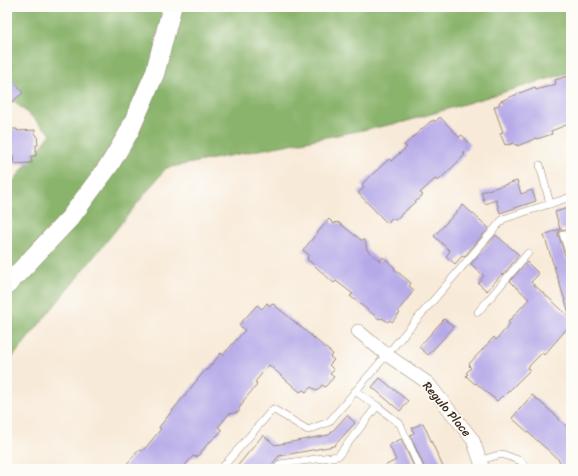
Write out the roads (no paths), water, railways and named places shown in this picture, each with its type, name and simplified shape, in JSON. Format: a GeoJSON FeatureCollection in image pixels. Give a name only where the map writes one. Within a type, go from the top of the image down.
{"type":"FeatureCollection","features":[{"type":"Feature","properties":{"kind":"street"},"geometry":{"type":"LineString","coordinates":[[7,285],[70,218],[110,164],[129,132],[155,72],[172,7]]}},
{"type":"Feature","properties":{"kind":"street","name":"Regulo Place"},"geometry":{"type":"LineString","coordinates":[[358,331],[387,355],[428,382],[473,440],[482,465]]}},
{"type":"Feature","properties":{"kind":"lane"},"geometry":{"type":"LineString","coordinates":[[540,165],[550,204]]}},
{"type":"Feature","properties":{"kind":"lane"},"geometry":{"type":"LineString","coordinates":[[221,469],[273,409],[308,430],[329,422],[503,219],[571,197]]}},
{"type":"Feature","properties":{"kind":"lane"},"geometry":{"type":"LineString","coordinates":[[563,234],[571,257]]}},
{"type":"Feature","properties":{"kind":"lane"},"geometry":{"type":"LineString","coordinates":[[478,312],[528,254]]}},
{"type":"Feature","properties":{"kind":"lane"},"geometry":{"type":"LineString","coordinates":[[355,391],[400,424],[420,469]]}},
{"type":"Feature","properties":{"kind":"lane"},"geometry":{"type":"LineString","coordinates":[[277,469],[280,464],[338,456],[377,406]]}},
{"type":"Feature","properties":{"kind":"lane"},"geometry":{"type":"LineString","coordinates":[[482,465],[502,454],[521,461],[526,469]]}}]}
